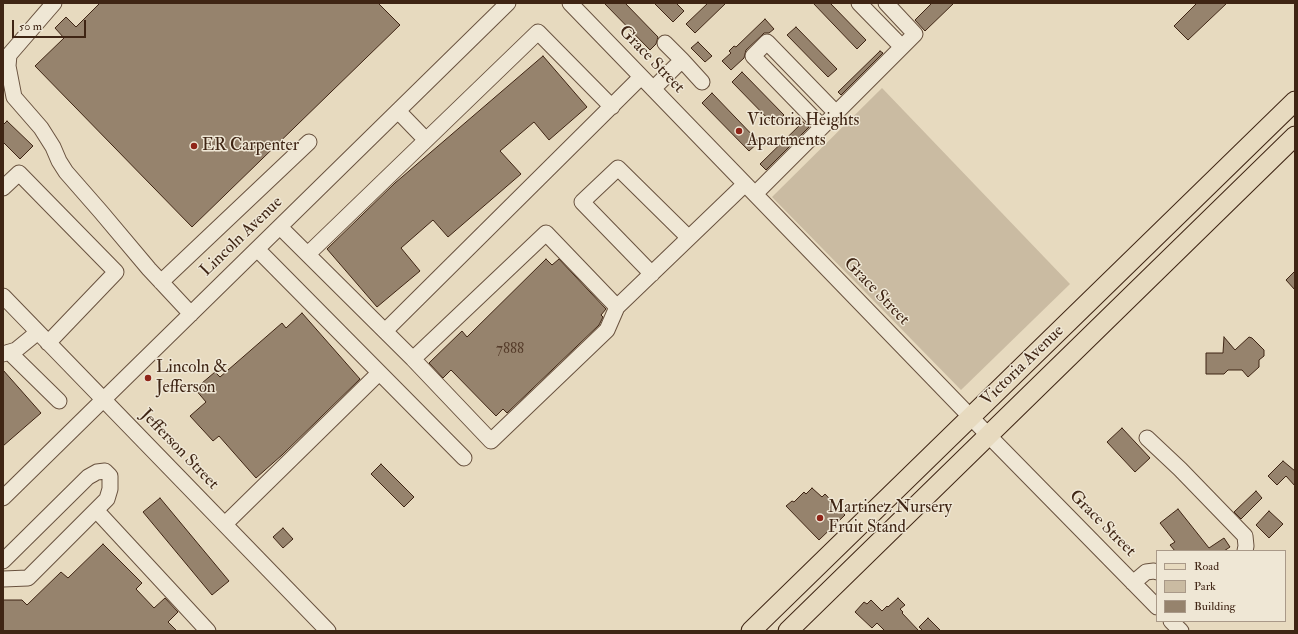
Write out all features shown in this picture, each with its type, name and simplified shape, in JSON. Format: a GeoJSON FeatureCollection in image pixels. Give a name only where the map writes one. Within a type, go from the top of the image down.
{"type":"FeatureCollection","features":[{"type":"Feature","properties":{"kind":"main road","name":"Victoria Avenue"},"geometry":{"type":"LineString","coordinates":[[751,631],[1295,101]]}},
{"type":"Feature","properties":{"kind":"main road","name":"Victoria Avenue"},"geometry":{"type":"LineString","coordinates":[[788,631],[1295,136]]}},
{"type":"Feature","properties":{"kind":"street"},"geometry":{"type":"LineString","coordinates":[[54,3],[9,55],[8,66],[14,97],[41,128],[66,172],[161,282],[191,314]]}},
{"type":"Feature","properties":{"kind":"street","name":"Lincoln Avenue"},"geometry":{"type":"LineString","coordinates":[[3,498],[508,3]]}},
{"type":"Feature","properties":{"kind":"street","name":"Grace Street"},"geometry":{"type":"LineString","coordinates":[[570,3],[988,435],[1156,606]]}},
{"type":"Feature","properties":{"kind":"street"},"geometry":{"type":"LineString","coordinates":[[859,3],[902,47]]}},
{"type":"Feature","properties":{"kind":"street"},"geometry":{"type":"LineString","coordinates":[[280,227],[385,331],[491,441],[607,330],[617,307],[688,238],[750,189],[772,177],[915,34],[886,3]]}},
{"type":"Feature","properties":{"kind":"street"},"geometry":{"type":"LineString","coordinates":[[308,254],[538,32],[612,107]]}},
{"type":"Feature","properties":{"kind":"street"},"geometry":{"type":"LineString","coordinates":[[822,127],[753,56],[767,42],[836,113]]}},
{"type":"Feature","properties":{"kind":"street"},"geometry":{"type":"LineString","coordinates":[[665,43],[702,82]]}},
{"type":"Feature","properties":{"kind":"street"},"geometry":{"type":"LineString","coordinates":[[653,89],[682,60]]}},
{"type":"Feature","properties":{"kind":"street"},"geometry":{"type":"LineString","coordinates":[[385,331],[642,77]]}},
{"type":"Feature","properties":{"kind":"street"},"geometry":{"type":"LineString","coordinates":[[398,111],[426,140]]}},
{"type":"Feature","properties":{"kind":"street"},"geometry":{"type":"LineString","coordinates":[[161,282],[308,142]]}},
{"type":"Feature","properties":{"kind":"street"},"geometry":{"type":"LineString","coordinates":[[652,274],[582,202],[618,168],[688,238]]}},
{"type":"Feature","properties":{"kind":"street"},"geometry":{"type":"LineString","coordinates":[[3,188],[19,173],[116,272],[43,337],[16,350],[6,353]]}},
{"type":"Feature","properties":{"kind":"street"},"geometry":{"type":"LineString","coordinates":[[413,360],[546,233],[617,307]]}},
{"type":"Feature","properties":{"kind":"street"},"geometry":{"type":"LineString","coordinates":[[257,249],[464,458]]}},
{"type":"Feature","properties":{"kind":"street","name":"Jefferson Street"},"geometry":{"type":"LineString","coordinates":[[6,306],[43,337],[328,631]]}},
{"type":"Feature","properties":{"kind":"street"},"geometry":{"type":"LineString","coordinates":[[6,353],[59,401]]}},
{"type":"Feature","properties":{"kind":"street"},"geometry":{"type":"LineString","coordinates":[[225,524],[379,373]]}},
{"type":"Feature","properties":{"kind":"street"},"geometry":{"type":"LineString","coordinates":[[1147,438],[1180,469],[1245,536],[1245,550]]}},
{"type":"Feature","properties":{"kind":"street"},"geometry":{"type":"LineString","coordinates":[[3,561],[88,477],[97,472],[105,471],[110,476],[110,489],[107,499],[28,578],[3,579]]}},
{"type":"Feature","properties":{"kind":"street"},"geometry":{"type":"LineString","coordinates":[[96,510],[208,631]]}},
{"type":"Feature","properties":{"kind":"street"},"geometry":{"type":"LineString","coordinates":[[1133,582],[1146,572],[1156,572]]}},
{"type":"Feature","properties":{"kind":"green space"},"geometry":{"type":"Polygon","coordinates":[[[882,88],[1070,284],[961,390],[772,197],[882,88]]]}},
{"type":"Feature","properties":{"kind":"building","name":"ER Carpenter"},"geometry":{"type":"Polygon","coordinates":[[[100,3],[378,3],[400,25],[192,227],[35,66],[64,38],[55,28],[66,17],[76,27],[100,3]]]}},
{"type":"Feature","properties":{"kind":"building"},"geometry":{"type":"Polygon","coordinates":[[[604,3],[625,3],[658,37],[656,44],[650,50],[604,3]]]}},
{"type":"Feature","properties":{"kind":"building"},"geometry":{"type":"Polygon","coordinates":[[[654,3],[676,3],[684,11],[673,22],[654,3]]]}},
{"type":"Feature","properties":{"kind":"building"},"geometry":{"type":"Polygon","coordinates":[[[708,3],[726,3],[695,33],[686,24],[708,3]]]}},
{"type":"Feature","properties":{"kind":"building"},"geometry":{"type":"Polygon","coordinates":[[[813,3],[830,3],[866,40],[857,49],[813,3]]]}},
{"type":"Feature","properties":{"kind":"building"},"geometry":{"type":"Polygon","coordinates":[[[932,3],[954,3],[925,31],[915,20],[932,3]]]}},
{"type":"Feature","properties":{"kind":"building"},"geometry":{"type":"Polygon","coordinates":[[[1197,3],[1227,3],[1188,40],[1174,26],[1197,3]]]}},
{"type":"Feature","properties":{"kind":"building","name":"Victoria Heights Apartments"},"geometry":{"type":"Polygon","coordinates":[[[765,19],[774,29],[769,33],[764,33],[746,50],[744,58],[731,70],[722,61],[731,53],[729,51],[734,46],[736,47],[765,19]]]}},
{"type":"Feature","properties":{"kind":"building","name":"Victoria Heights Apartments"},"geometry":{"type":"Polygon","coordinates":[[[796,27],[837,69],[828,77],[787,35],[796,27]]]}},
{"type":"Feature","properties":{"kind":"building"},"geometry":{"type":"Polygon","coordinates":[[[698,42],[712,56],[705,62],[691,48],[698,42]]]}},
{"type":"Feature","properties":{"kind":"building"},"geometry":{"type":"Polygon","coordinates":[[[880,51],[883,53],[841,95],[838,92],[880,51]]]}},
{"type":"Feature","properties":{"kind":"building"},"geometry":{"type":"Polygon","coordinates":[[[543,56],[587,107],[549,140],[534,122],[500,151],[521,174],[448,237],[433,220],[401,248],[420,271],[377,307],[327,249],[395,183],[543,56]]]}},
{"type":"Feature","properties":{"kind":"building","name":"Victoria Heights Apartments"},"geometry":{"type":"Polygon","coordinates":[[[742,72],[784,115],[774,125],[732,82],[742,72]]]}},
{"type":"Feature","properties":{"kind":"building","name":"Victoria Heights Apartments"},"geometry":{"type":"Polygon","coordinates":[[[712,93],[759,142],[749,151],[702,103],[712,93]]]}},
{"type":"Feature","properties":{"kind":"building"},"geometry":{"type":"Polygon","coordinates":[[[7,121],[33,146],[20,159],[3,142],[3,125],[7,121]]]}},
{"type":"Feature","properties":{"kind":"building"},"geometry":{"type":"Polygon","coordinates":[[[803,122],[809,127],[766,170],[760,164],[803,122]]]}},
{"type":"Feature","properties":{"kind":"building"},"geometry":{"type":"Polygon","coordinates":[[[546,259],[552,265],[559,259],[606,309],[601,315],[603,317],[599,325],[507,413],[503,409],[496,416],[451,370],[443,378],[429,363],[462,331],[467,337],[546,259]]]}},
{"type":"Feature","properties":{"kind":"building"},"geometry":{"type":"Polygon","coordinates":[[[1295,271],[1295,290],[1286,280],[1295,271]]]}},
{"type":"Feature","properties":{"kind":"building"},"geometry":{"type":"Polygon","coordinates":[[[302,313],[360,379],[282,455],[256,478],[219,436],[213,441],[190,416],[206,402],[195,389],[215,372],[220,377],[282,323],[286,328],[302,313]]]}},
{"type":"Feature","properties":{"kind":"building"},"geometry":{"type":"Polygon","coordinates":[[[1224,337],[1235,350],[1249,337],[1252,338],[1264,350],[1264,356],[1259,360],[1259,367],[1248,377],[1242,370],[1228,370],[1224,374],[1206,374],[1206,353],[1223,353],[1224,337]]]}},
{"type":"Feature","properties":{"kind":"building"},"geometry":{"type":"Polygon","coordinates":[[[3,370],[41,413],[3,446],[3,370]]]}},
{"type":"Feature","properties":{"kind":"building"},"geometry":{"type":"Polygon","coordinates":[[[1122,428],[1150,458],[1135,472],[1107,442],[1122,428]]]}},
{"type":"Feature","properties":{"kind":"building"},"geometry":{"type":"Polygon","coordinates":[[[1283,461],[1295,471],[1295,486],[1286,476],[1277,485],[1268,476],[1283,461]]]}},
{"type":"Feature","properties":{"kind":"building"},"geometry":{"type":"Polygon","coordinates":[[[381,464],[414,497],[404,507],[371,474],[381,464]]]}},
{"type":"Feature","properties":{"kind":"building"},"geometry":{"type":"Polygon","coordinates":[[[812,488],[822,497],[825,494],[845,515],[819,540],[786,506],[792,501],[794,502],[804,492],[806,494],[812,488]]]}},
{"type":"Feature","properties":{"kind":"building"},"geometry":{"type":"Polygon","coordinates":[[[1256,491],[1262,498],[1241,519],[1234,512],[1256,491]]]}},
{"type":"Feature","properties":{"kind":"building"},"geometry":{"type":"Polygon","coordinates":[[[160,498],[229,581],[212,595],[143,512],[160,498]]]}},
{"type":"Feature","properties":{"kind":"building"},"geometry":{"type":"Polygon","coordinates":[[[1178,509],[1209,548],[1224,538],[1230,547],[1226,550],[1174,550],[1170,545],[1175,542],[1160,523],[1178,509]]]}},
{"type":"Feature","properties":{"kind":"building"},"geometry":{"type":"Polygon","coordinates":[[[1269,511],[1283,524],[1269,538],[1256,525],[1269,511]]]}},
{"type":"Feature","properties":{"kind":"building"},"geometry":{"type":"Polygon","coordinates":[[[283,528],[293,539],[283,548],[273,537],[283,528]]]}},
{"type":"Feature","properties":{"kind":"building"},"geometry":{"type":"Polygon","coordinates":[[[103,544],[142,583],[136,589],[154,608],[165,598],[178,612],[168,622],[177,631],[3,631],[3,600],[22,600],[27,605],[61,572],[68,578],[103,544]]]}},
{"type":"Feature","properties":{"kind":"building"},"geometry":{"type":"Polygon","coordinates":[[[898,598],[905,605],[900,609],[903,612],[902,613],[919,631],[885,631],[877,623],[872,628],[855,612],[864,602],[867,604],[871,600],[882,611],[898,598]]]}},
{"type":"Feature","properties":{"kind":"building"},"geometry":{"type":"Polygon","coordinates":[[[928,618],[941,631],[923,631],[919,627],[928,618]]]}},
{"type":"Feature","properties":{"kind":"place","name":"Victoria Heights Apartments"},"geometry":{"type":"Point","coordinates":[739,131]}},
{"type":"Feature","properties":{"kind":"place","name":"ER Carpenter"},"geometry":{"type":"Point","coordinates":[194,146]}},
{"type":"Feature","properties":{"kind":"place","name":"Lincoln & Jefferson"},"geometry":{"type":"Point","coordinates":[148,378]}},
{"type":"Feature","properties":{"kind":"place","name":"Martinez Nursery Fruit Stand"},"geometry":{"type":"Point","coordinates":[820,518]}}]}
